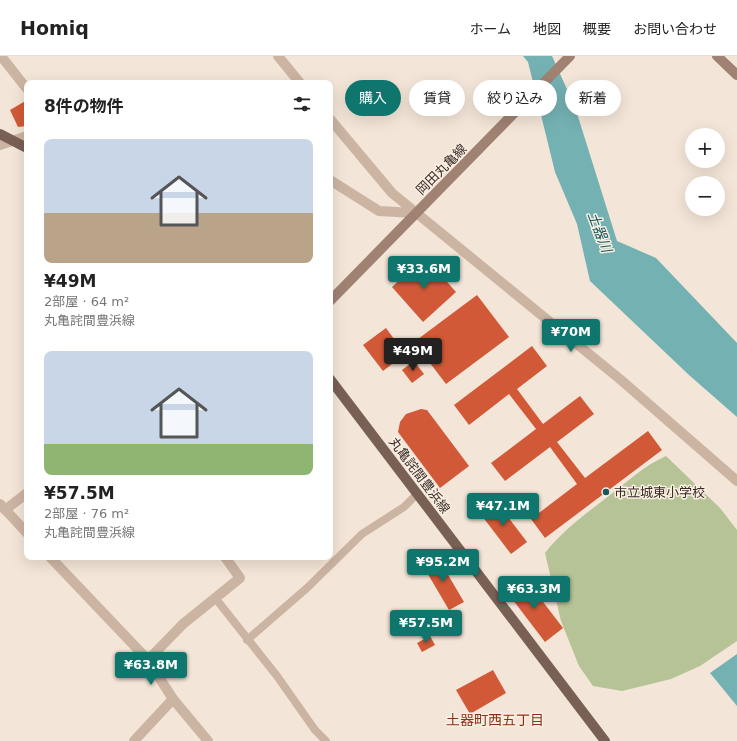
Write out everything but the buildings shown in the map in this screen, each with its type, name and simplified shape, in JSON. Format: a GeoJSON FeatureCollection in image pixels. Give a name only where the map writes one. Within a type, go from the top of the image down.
{"type":"FeatureCollection","features":[{"type":"Feature","properties":{"kind":"main road","name":"岡田丸亀線"},"geometry":{"type":"LineString","coordinates":[[333,298],[570,56]]}},
{"type":"Feature","properties":{"kind":"main road"},"geometry":{"type":"LineString","coordinates":[[716,56],[737,75]]}},
{"type":"Feature","properties":{"kind":"main road"},"geometry":{"type":"LineString","coordinates":[[0,134],[24,146]]}},
{"type":"Feature","properties":{"kind":"main road","name":"丸亀詫間豊浜線"},"geometry":{"type":"LineString","coordinates":[[333,382],[605,741]]}},
{"type":"Feature","properties":{"kind":"street"},"geometry":{"type":"LineString","coordinates":[[1,56],[24,85]]}},
{"type":"Feature","properties":{"kind":"street"},"geometry":{"type":"LineString","coordinates":[[278,56],[298,80]]}},
{"type":"Feature","properties":{"kind":"street"},"geometry":{"type":"LineString","coordinates":[[333,123],[392,193],[621,380],[737,481]]}},
{"type":"Feature","properties":{"kind":"street"},"geometry":{"type":"LineString","coordinates":[[0,145],[24,137]]}},
{"type":"Feature","properties":{"kind":"street"},"geometry":{"type":"LineString","coordinates":[[333,182],[379,211],[415,213]]}},
{"type":"Feature","properties":{"kind":"street"},"geometry":{"type":"LineString","coordinates":[[24,495],[3,507],[24,530]]}},
{"type":"Feature","properties":{"kind":"street"},"geometry":{"type":"LineString","coordinates":[[53,560],[148,660],[174,699],[208,741]]}},
{"type":"Feature","properties":{"kind":"street"},"geometry":{"type":"LineString","coordinates":[[148,660],[183,624],[216,599],[240,578],[227,560]]}},
{"type":"Feature","properties":{"kind":"street"},"geometry":{"type":"LineString","coordinates":[[134,741],[174,699]]}},
{"type":"Feature","properties":{"kind":"lane"},"geometry":{"type":"LineString","coordinates":[[247,640],[307,588],[362,534],[404,506],[418,493]]}},
{"type":"Feature","properties":{"kind":"lane"},"geometry":{"type":"LineString","coordinates":[[216,599],[277,676],[315,730],[326,741]]}},
{"type":"Feature","properties":{"kind":"green space"},"geometry":{"type":"Polygon","coordinates":[[[666,456],[720,508],[737,530],[737,641],[700,666],[671,679],[622,691],[593,686],[579,666],[561,621],[545,553],[567,529],[584,515],[643,469],[666,456]]]}},
{"type":"Feature","properties":{"kind":"water","name":"土器川"},"geometry":{"type":"Polygon","coordinates":[[[523,56],[552,56],[565,85],[565,116],[578,116],[617,241],[656,258],[737,343],[737,417],[689,375],[590,281],[577,224],[555,172],[541,116],[557,116],[557,80],[532,80],[528,62],[523,56]]]}},
{"type":"Feature","properties":{"kind":"water"},"geometry":{"type":"Polygon","coordinates":[[[737,654],[737,706],[710,673],[737,654]]]}},
{"type":"Feature","properties":{"kind":"place","name":"市立城東小学校"},"geometry":{"type":"Point","coordinates":[606,492]}},
{"type":"Feature","properties":{"kind":"district","name":"土器町西五丁目"},"geometry":{"type":"Point","coordinates":[495,720]}}]}
